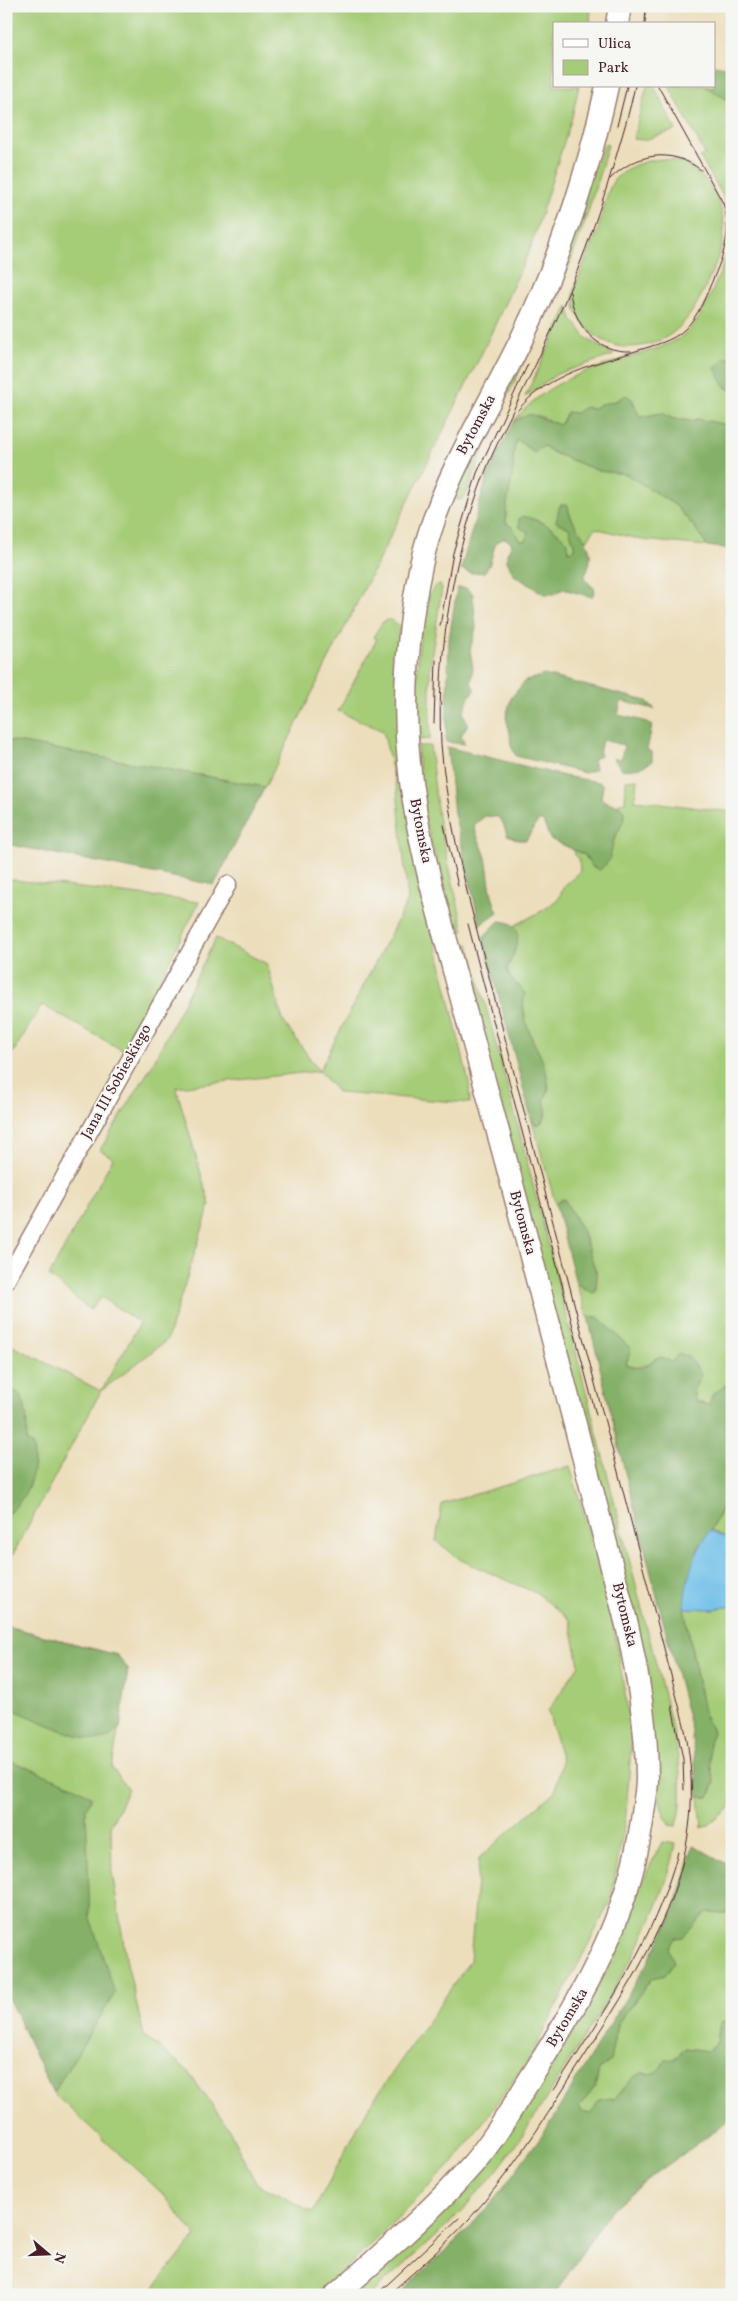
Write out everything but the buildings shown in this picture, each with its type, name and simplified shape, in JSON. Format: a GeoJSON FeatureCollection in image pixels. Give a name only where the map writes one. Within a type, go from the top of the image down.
{"type":"FeatureCollection","features":[{"type":"Feature","properties":{"kind":"street"},"geometry":{"type":"LineString","coordinates":[[618,22],[620,6]]}},
{"type":"Feature","properties":{"kind":"street","name":"Bytomska"},"geometry":{"type":"LineString","coordinates":[[336,2295],[436,2204],[473,2164],[510,2112],[562,2030],[596,1969],[625,1899],[636,1855],[647,1781],[645,1729],[631,1643],[510,1176],[430,878],[414,802],[406,713],[410,642],[416,594],[432,525],[452,474],[522,338],[558,255],[583,181],[606,88]]}},
{"type":"Feature","properties":{"kind":"street","name":"Jana III Sobieskiego"},"geometry":{"type":"LineString","coordinates":[[6,1281],[228,884]]}},
{"type":"Feature","properties":{"kind":"green space"},"geometry":{"type":"Polygon","coordinates":[[[6,6],[591,6],[590,22],[553,22],[553,88],[579,88],[572,117],[530,249],[481,355],[265,787],[6,740],[6,6]]]}},
{"type":"Feature","properties":{"kind":"green space"},"geometry":{"type":"Polygon","coordinates":[[[716,65],[732,68],[732,103],[708,88],[716,88],[716,65]]]}},
{"type":"Feature","properties":{"kind":"green space"},"geometry":{"type":"Polygon","coordinates":[[[646,88],[655,88],[676,130],[644,140],[633,139],[646,88]]]}},
{"type":"Feature","properties":{"kind":"green space"},"geometry":{"type":"Polygon","coordinates":[[[670,88],[708,88],[732,103],[732,223],[723,196],[700,157],[705,154],[670,88]]]}},
{"type":"Feature","properties":{"kind":"green space"},"geometry":{"type":"Polygon","coordinates":[[[604,144],[608,145],[585,222],[569,266],[485,444],[468,491],[462,499],[457,500],[455,496],[604,144]]]}},
{"type":"Feature","properties":{"kind":"green space"},"geometry":{"type":"Polygon","coordinates":[[[663,159],[687,165],[706,181],[714,192],[723,216],[724,235],[722,246],[699,301],[682,324],[671,334],[659,341],[644,345],[617,346],[607,343],[598,337],[583,322],[577,313],[574,303],[575,287],[598,230],[612,183],[620,174],[637,164],[663,159]]]}},
{"type":"Feature","properties":{"kind":"green space"},"geometry":{"type":"Polygon","coordinates":[[[732,229],[732,357],[723,359],[725,387],[732,391],[732,426],[697,419],[692,421],[673,419],[662,413],[639,417],[632,399],[622,397],[592,409],[585,407],[560,425],[534,416],[514,421],[541,395],[571,378],[664,346],[687,332],[706,305],[725,259],[732,229]]]}},
{"type":"Feature","properties":{"kind":"green space"},"geometry":{"type":"Polygon","coordinates":[[[568,306],[572,319],[586,338],[614,355],[557,374],[525,397],[568,306]]]}},
{"type":"Feature","properties":{"kind":"green space"},"geometry":{"type":"Polygon","coordinates":[[[732,357],[732,391],[725,387],[715,368],[723,359],[732,357]]]}},
{"type":"Feature","properties":{"kind":"green space"},"geometry":{"type":"Polygon","coordinates":[[[626,395],[632,399],[640,417],[662,413],[673,419],[692,421],[697,419],[732,426],[732,549],[707,546],[696,529],[675,505],[626,474],[599,471],[554,453],[544,446],[534,453],[517,439],[507,503],[506,523],[513,528],[519,540],[526,541],[528,532],[519,527],[519,519],[523,516],[536,520],[558,533],[568,542],[568,551],[572,552],[575,548],[569,528],[556,522],[560,505],[568,505],[572,520],[585,539],[590,552],[590,562],[584,579],[595,589],[592,597],[563,589],[554,594],[544,594],[514,575],[507,561],[507,554],[512,543],[505,538],[496,542],[489,566],[484,572],[471,573],[461,569],[487,477],[514,421],[530,414],[560,425],[567,412],[576,413],[585,407],[592,409],[601,404],[616,401],[626,395]]]}},
{"type":"Feature","properties":{"kind":"green space"},"geometry":{"type":"Polygon","coordinates":[[[517,439],[526,447],[544,446],[554,453],[599,471],[626,474],[675,505],[696,529],[707,546],[642,540],[595,528],[587,541],[580,534],[569,513],[569,528],[575,548],[572,552],[528,532],[526,541],[519,540],[513,528],[506,523],[505,508],[513,469],[512,458],[517,439]]]}},
{"type":"Feature","properties":{"kind":"green space"},"geometry":{"type":"Polygon","coordinates":[[[440,584],[442,588],[430,666],[430,739],[416,740],[418,654],[421,629],[425,607],[432,591],[440,584]]]}},
{"type":"Feature","properties":{"kind":"green space"},"geometry":{"type":"Polygon","coordinates":[[[457,588],[466,588],[473,594],[476,628],[470,650],[473,668],[471,683],[475,690],[469,697],[463,713],[468,724],[461,736],[465,744],[446,742],[449,639],[457,588]]]}},
{"type":"Feature","properties":{"kind":"green space"},"geometry":{"type":"Polygon","coordinates":[[[386,620],[391,620],[400,626],[412,841],[469,1083],[470,1103],[338,1093],[319,1071],[408,900],[397,790],[383,731],[338,711],[377,639],[373,637],[382,623],[386,620]]]}},
{"type":"Feature","properties":{"kind":"green space"},"geometry":{"type":"Polygon","coordinates":[[[544,675],[647,701],[655,709],[621,701],[618,715],[644,721],[652,726],[647,750],[652,752],[652,762],[637,768],[622,769],[613,758],[621,759],[624,745],[602,740],[600,756],[593,759],[595,769],[585,773],[516,756],[511,746],[506,717],[511,698],[525,681],[544,675]]]}},
{"type":"Feature","properties":{"kind":"green space"},"geometry":{"type":"Polygon","coordinates":[[[6,740],[265,787],[214,885],[6,844],[6,740]]]}},
{"type":"Feature","properties":{"kind":"green space"},"geometry":{"type":"Polygon","coordinates":[[[417,746],[430,746],[438,817],[464,931],[455,933],[422,808],[417,746]]]}},
{"type":"Feature","properties":{"kind":"green space"},"geometry":{"type":"Polygon","coordinates":[[[447,747],[564,776],[599,782],[603,785],[601,798],[623,809],[625,818],[614,839],[609,861],[600,870],[591,866],[585,855],[550,839],[543,821],[538,821],[526,840],[519,840],[507,835],[503,823],[498,817],[485,816],[474,825],[486,858],[491,892],[498,912],[480,925],[454,813],[447,747]]]}},
{"type":"Feature","properties":{"kind":"green space"},"geometry":{"type":"Polygon","coordinates":[[[637,779],[635,800],[732,812],[732,1381],[712,1395],[709,1405],[696,1401],[693,1391],[698,1379],[674,1360],[671,1362],[656,1358],[642,1366],[626,1364],[631,1349],[598,1317],[588,1317],[576,1283],[593,1293],[597,1275],[582,1230],[564,1199],[555,1202],[531,1118],[535,1124],[539,1125],[544,1119],[546,1109],[544,1102],[549,1088],[539,1052],[533,1044],[526,1022],[520,986],[513,983],[507,969],[514,953],[517,937],[514,926],[545,909],[559,898],[564,886],[580,872],[579,858],[574,855],[573,850],[585,855],[591,866],[605,853],[619,828],[623,809],[617,804],[625,802],[626,780],[637,779]]]}},
{"type":"Feature","properties":{"kind":"green space"},"geometry":{"type":"Polygon","coordinates":[[[6,879],[199,902],[124,1051],[42,1005],[6,1064],[6,879]]]}},
{"type":"Feature","properties":{"kind":"green space"},"geometry":{"type":"Polygon","coordinates":[[[499,921],[509,923],[515,927],[517,932],[516,947],[507,969],[512,980],[525,994],[523,1007],[525,1019],[547,1075],[548,1089],[544,1102],[546,1114],[539,1125],[535,1124],[531,1118],[483,937],[499,921]]]}},
{"type":"Feature","properties":{"kind":"green space"},"geometry":{"type":"Polygon","coordinates":[[[216,938],[267,964],[283,1021],[319,1071],[176,1087],[210,1205],[167,1340],[101,1391],[140,1323],[101,1297],[90,1310],[49,1276],[113,1158],[100,1150],[151,1067],[216,938]]]}},
{"type":"Feature","properties":{"kind":"green space"},"geometry":{"type":"Polygon","coordinates":[[[469,944],[517,1122],[674,1734],[681,1794],[681,1806],[676,1826],[669,1825],[662,1809],[455,950],[469,944]]]}},
{"type":"Feature","properties":{"kind":"green space"},"geometry":{"type":"Polygon","coordinates":[[[564,1199],[582,1230],[597,1275],[596,1292],[593,1293],[576,1283],[555,1202],[564,1199]]]}},
{"type":"Feature","properties":{"kind":"green space"},"geometry":{"type":"Polygon","coordinates":[[[588,1317],[598,1317],[631,1349],[626,1364],[638,1368],[643,1367],[661,1357],[671,1362],[678,1353],[689,1358],[701,1375],[693,1391],[696,1402],[709,1405],[712,1395],[732,1381],[732,1488],[711,1530],[698,1548],[684,1608],[705,1718],[713,1733],[709,1743],[711,1770],[715,1782],[708,1797],[699,1797],[691,1730],[621,1456],[588,1317]]]}},
{"type":"Feature","properties":{"kind":"green space"},"geometry":{"type":"Polygon","coordinates":[[[11,1345],[101,1391],[6,1567],[6,1347],[11,1345]]]}},
{"type":"Feature","properties":{"kind":"green space"},"geometry":{"type":"Polygon","coordinates":[[[10,1389],[21,1397],[24,1403],[27,1442],[32,1444],[34,1463],[30,1483],[25,1493],[6,1515],[6,1390],[10,1389]]]}},
{"type":"Feature","properties":{"kind":"green space"},"geometry":{"type":"Polygon","coordinates":[[[570,1466],[609,1601],[632,1734],[626,1814],[611,1900],[530,2058],[453,2163],[359,2256],[315,2295],[148,2295],[196,2236],[163,2194],[53,2093],[6,1993],[8,1952],[6,1626],[117,1655],[128,1669],[112,1768],[128,1789],[111,1825],[112,1872],[127,1963],[144,2036],[185,2068],[226,2124],[256,2183],[313,2212],[368,2108],[470,1961],[479,1858],[555,1791],[562,1761],[548,1711],[579,1665],[570,1620],[538,1594],[461,1560],[436,1541],[442,1504],[570,1466]]]}},
{"type":"Feature","properties":{"kind":"green space"},"geometry":{"type":"Polygon","coordinates":[[[732,1488],[732,1540],[711,1530],[732,1488]]]}},
{"type":"Feature","properties":{"kind":"green space"},"geometry":{"type":"Polygon","coordinates":[[[732,1606],[732,1806],[709,1825],[702,1828],[699,1797],[709,1797],[715,1782],[711,1770],[709,1743],[713,1733],[705,1718],[684,1608],[714,1609],[732,1606]]]}},
{"type":"Feature","properties":{"kind":"green space"},"geometry":{"type":"Polygon","coordinates":[[[6,1626],[117,1655],[128,1669],[120,1728],[105,1739],[84,1738],[6,1707],[6,1626]]]}},
{"type":"Feature","properties":{"kind":"green space"},"geometry":{"type":"Polygon","coordinates":[[[6,1759],[76,1787],[92,1797],[86,1809],[90,1918],[115,1993],[53,2093],[6,1993],[8,1952],[6,1759]]]}},
{"type":"Feature","properties":{"kind":"green space"},"geometry":{"type":"Polygon","coordinates":[[[662,1842],[676,1844],[669,1873],[648,1927],[605,2004],[521,2138],[485,2185],[458,2215],[429,2242],[369,2295],[350,2295],[529,2099],[568,2040],[609,1966],[634,1908],[637,1892],[662,1842]]]}},
{"type":"Feature","properties":{"kind":"green space"},"geometry":{"type":"Polygon","coordinates":[[[693,1845],[732,1867],[732,1902],[726,1913],[706,1912],[683,1937],[675,1938],[669,1949],[674,1962],[665,1975],[652,1978],[617,2024],[610,2061],[599,2070],[595,2087],[579,2107],[582,2112],[591,2114],[599,2100],[610,2098],[614,2100],[633,2078],[642,2073],[654,2073],[667,2059],[676,2058],[685,2048],[708,2051],[717,2042],[720,2022],[732,2021],[732,2119],[655,2174],[610,2211],[554,2295],[398,2295],[468,2229],[497,2196],[547,2128],[646,1965],[671,1919],[686,1874],[693,1845]]]}},
{"type":"Feature","properties":{"kind":"green space"},"geometry":{"type":"Polygon","coordinates":[[[732,1902],[732,2021],[720,2022],[717,2042],[707,2051],[685,2048],[663,2066],[657,2074],[642,2073],[633,2078],[614,2100],[599,2100],[591,2114],[582,2112],[579,2107],[595,2087],[599,2070],[610,2061],[617,2024],[652,1978],[665,1975],[669,1948],[675,1938],[683,1937],[706,1912],[725,1913],[732,1902]]]}},
{"type":"Feature","properties":{"kind":"water"},"geometry":{"type":"Polygon","coordinates":[[[710,1530],[732,1540],[732,1606],[714,1609],[684,1608],[691,1567],[710,1530]]]}},
{"type":"Feature","properties":{"kind":"tram line"},"geometry":{"type":"LineString","coordinates":[[645,22],[646,6]]}},
{"type":"Feature","properties":{"kind":"tram line"},"geometry":{"type":"LineString","coordinates":[[617,126],[626,88]]}},
{"type":"Feature","properties":{"kind":"tram line"},"geometry":{"type":"LineString","coordinates":[[388,2295],[449,2239],[472,2216],[497,2186],[536,2132],[609,2018],[653,1940],[670,1901],[683,1860],[690,1818],[691,1773],[684,1725],[469,900],[448,803],[441,744],[441,672],[445,636],[450,599],[466,528],[490,460],[559,315],[585,250],[608,183],[635,88]]}},
{"type":"Feature","properties":{"kind":"tram line"},"geometry":{"type":"LineString","coordinates":[[518,410],[530,397],[558,378],[590,365],[669,340],[684,330],[702,305],[724,250],[727,232],[726,213],[723,203],[659,88]]}},
{"type":"Feature","properties":{"kind":"tram line"},"geometry":{"type":"LineString","coordinates":[[610,179],[631,163],[654,156],[678,158],[701,170]]}},
{"type":"Feature","properties":{"kind":"tram line"},"geometry":{"type":"LineString","coordinates":[[570,292],[576,315],[588,334],[597,342],[607,347],[631,351]]}},
{"type":"Feature","properties":{"kind":"tram line"},"geometry":{"type":"LineString","coordinates":[[440,626],[453,553],[477,473],[528,364]]}},
{"type":"Feature","properties":{"kind":"tram line"},"geometry":{"type":"LineString","coordinates":[[434,723],[436,660]]}},
{"type":"Feature","properties":{"kind":"tram line"},"geometry":{"type":"LineString","coordinates":[[444,825],[458,886]]}},
{"type":"Feature","properties":{"kind":"tram line"},"geometry":{"type":"LineString","coordinates":[[468,924],[596,1415]]}},
{"type":"Feature","properties":{"kind":"tram line"},"geometry":{"type":"LineString","coordinates":[[672,1706],[683,1759],[684,1790]]}},
{"type":"Feature","properties":{"kind":"tram line"},"geometry":{"type":"LineString","coordinates":[[554,2090],[609,2004],[642,1946],[656,1916],[678,1852]]}},
{"type":"Feature","properties":{"kind":"tram line"},"geometry":{"type":"LineString","coordinates":[[376,2295],[459,2218]]}}]}
